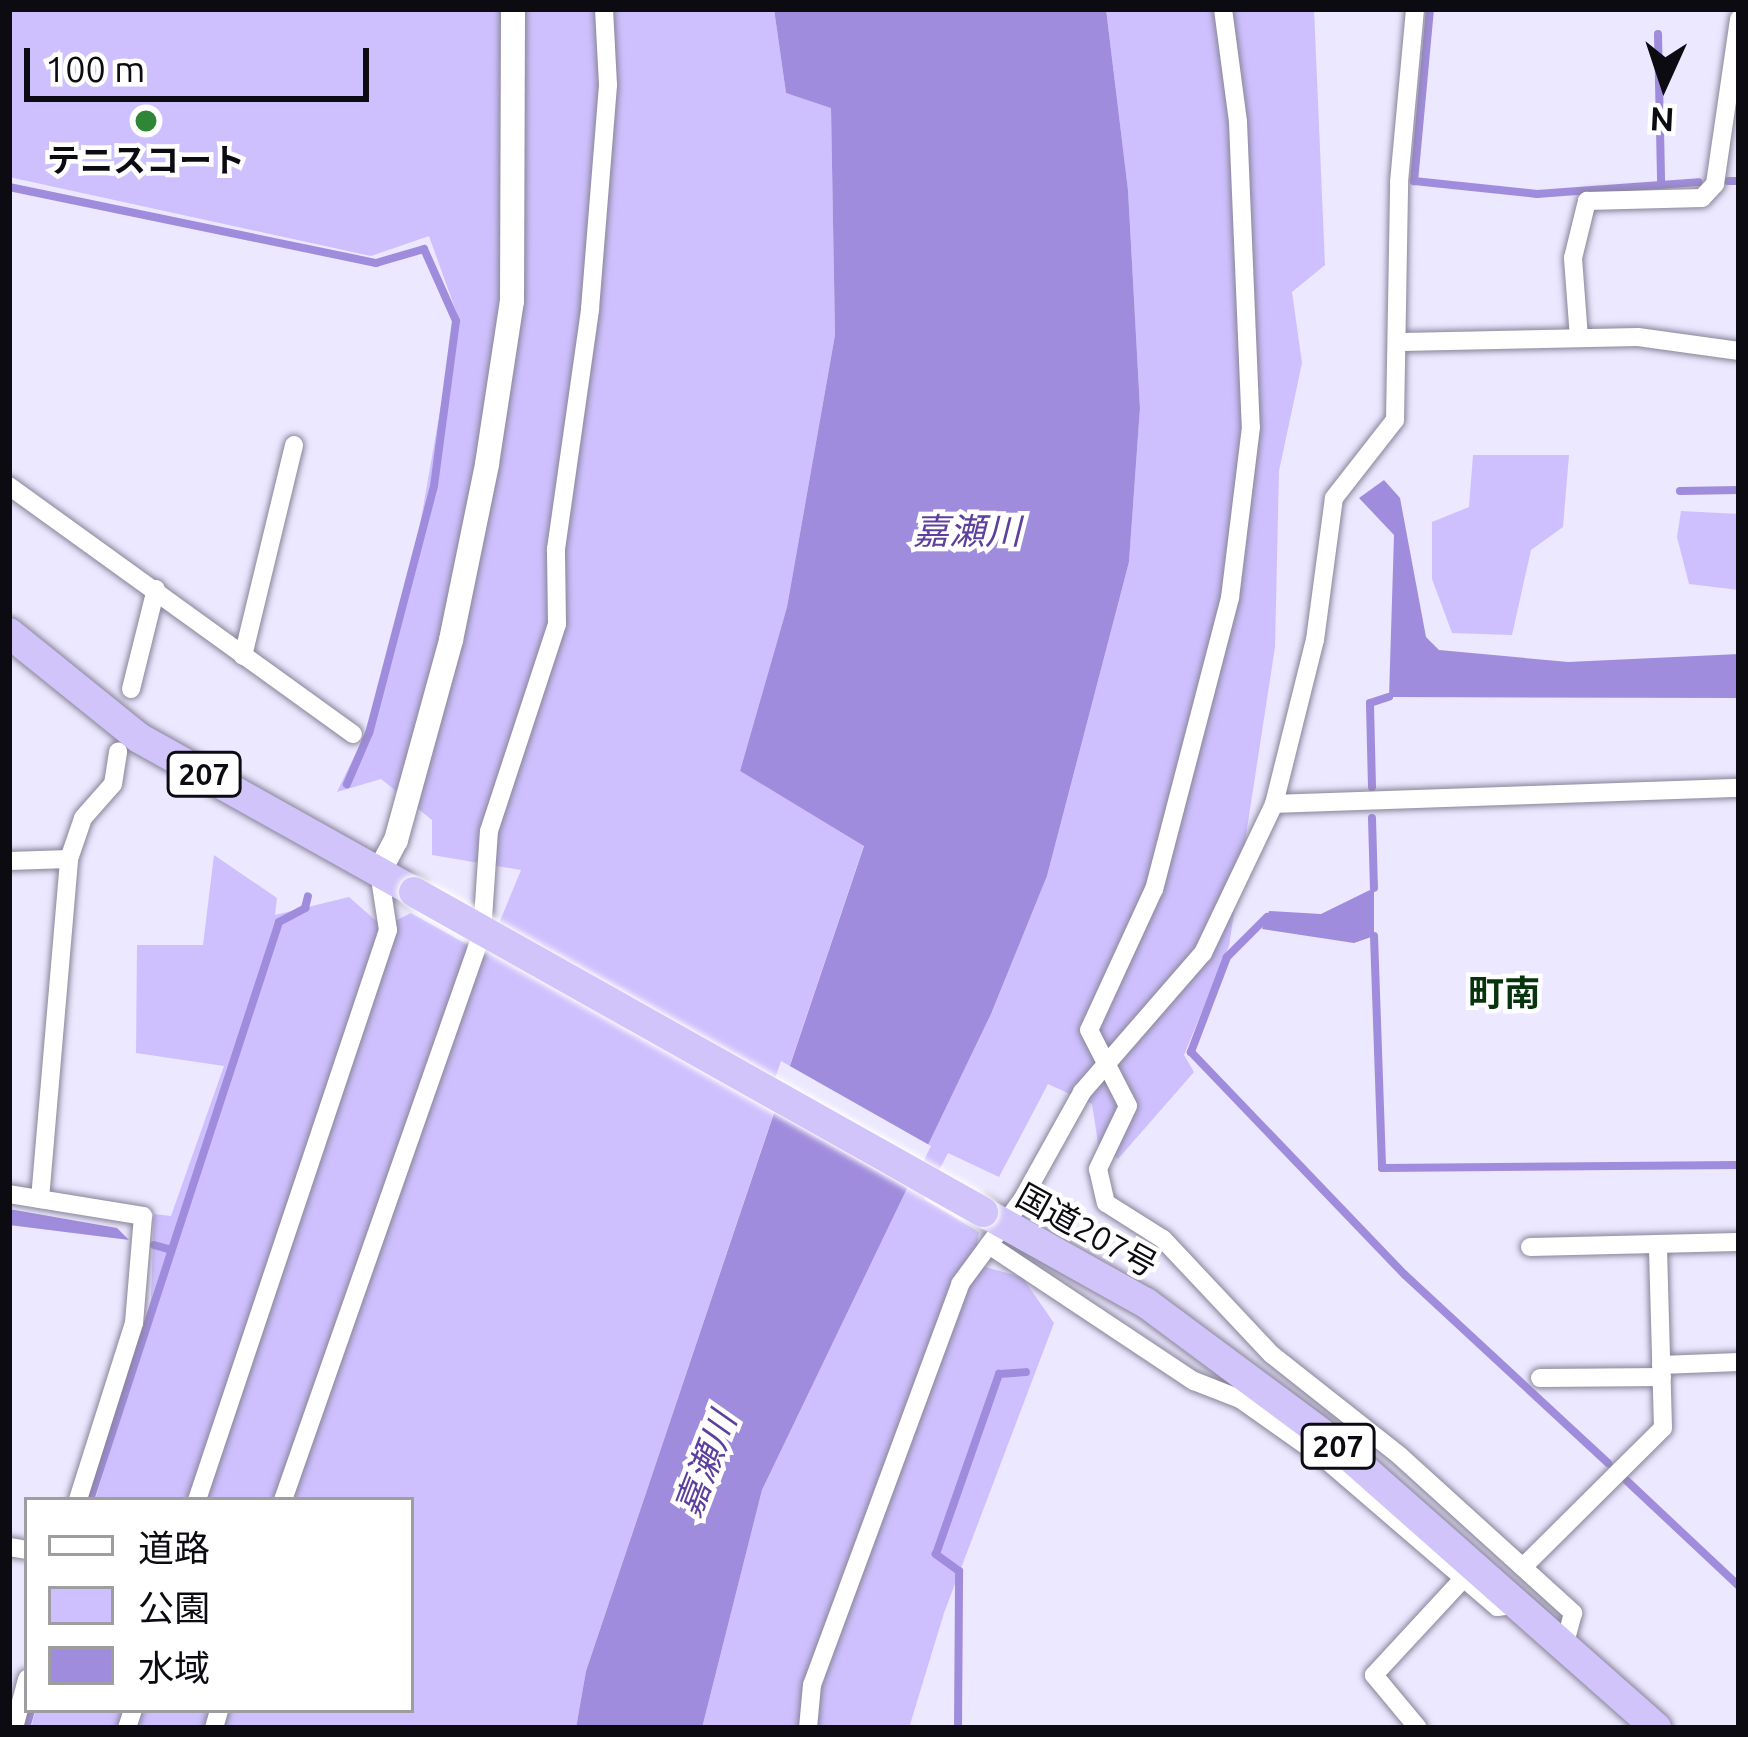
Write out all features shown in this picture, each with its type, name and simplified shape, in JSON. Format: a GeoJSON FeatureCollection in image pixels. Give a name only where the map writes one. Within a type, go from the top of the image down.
{"type":"FeatureCollection","features":[{"type":"Feature","properties":{"kind":"highway","name":"207"},"geometry":{"type":"LineString","coordinates":[[9,633],[139,738],[379,872]]}},
{"type":"Feature","properties":{"kind":"highway","name":"国道207号"},"geometry":{"type":"LineString","coordinates":[[379,872],[992,1228],[1145,1303],[1332,1442],[1524,1604],[1656,1728]]}},
{"type":"Feature","properties":{"kind":"street"},"geometry":{"type":"LineString","coordinates":[[198,1497],[388,930],[379,872],[396,840],[451,640],[491,441],[512,302],[513,9]]}},
{"type":"Feature","properties":{"kind":"street"},"geometry":{"type":"LineString","coordinates":[[284,1497],[482,933],[488,831],[557,624],[556,549],[590,309],[608,85],[604,9]]}},
{"type":"Feature","properties":{"kind":"street"},"geometry":{"type":"LineString","coordinates":[[1222,9],[1238,122],[1251,427],[1230,598],[1154,889],[1089,1030],[1105,1069],[1129,1106],[1097,1168],[1106,1203],[1163,1239],[1271,1354],[1574,1613],[1565,1642]]}},
{"type":"Feature","properties":{"kind":"street"},"geometry":{"type":"LineString","coordinates":[[808,1728],[812,1685],[914,1396],[960,1284],[1082,1092],[1203,953],[1274,804],[1315,640],[1334,498],[1395,420],[1402,341],[1399,182],[1415,9]]}},
{"type":"Feature","properties":{"kind":"street"},"geometry":{"type":"LineString","coordinates":[[1579,338],[1573,258],[1587,202],[1702,198],[1714,184],[1739,19]]}},
{"type":"Feature","properties":{"kind":"street"},"geometry":{"type":"LineString","coordinates":[[1402,341],[1579,338],[1739,351]]}},
{"type":"Feature","properties":{"kind":"street"},"geometry":{"type":"LineString","coordinates":[[244,656],[294,446]]}},
{"type":"Feature","properties":{"kind":"street"},"geometry":{"type":"LineString","coordinates":[[9,486],[353,734]]}},
{"type":"Feature","properties":{"kind":"street"},"geometry":{"type":"LineString","coordinates":[[131,689],[156,589]]}},
{"type":"Feature","properties":{"kind":"street"},"geometry":{"type":"LineString","coordinates":[[40,1198],[69,859],[83,818],[113,784],[118,751]]}},
{"type":"Feature","properties":{"kind":"street"},"geometry":{"type":"LineString","coordinates":[[1274,804],[1739,788]]}},
{"type":"Feature","properties":{"kind":"street"},"geometry":{"type":"LineString","coordinates":[[9,861],[69,859]]}},
{"type":"Feature","properties":{"kind":"street"},"geometry":{"type":"LineString","coordinates":[[9,1194],[143,1216],[134,1324],[79,1497]]}},
{"type":"Feature","properties":{"kind":"street"},"geometry":{"type":"LineString","coordinates":[[992,1228],[1194,1381],[1257,1411],[1497,1607],[1524,1604]]}},
{"type":"Feature","properties":{"kind":"street"},"geometry":{"type":"LineString","coordinates":[[1529,1247],[1739,1242]]}},
{"type":"Feature","properties":{"kind":"street"},"geometry":{"type":"LineString","coordinates":[[1523,1568],[1663,1428],[1658,1244]]}},
{"type":"Feature","properties":{"kind":"street"},"geometry":{"type":"LineString","coordinates":[[1540,1378],[1739,1363]]}},
{"type":"Feature","properties":{"kind":"street"},"geometry":{"type":"LineString","coordinates":[[1418,1728],[1373,1675],[1462,1579]]}},
{"type":"Feature","properties":{"kind":"street"},"geometry":{"type":"LineString","coordinates":[[14,1728],[24,1690]]}},
{"type":"Feature","properties":{"kind":"green space"},"geometry":{"type":"Polygon","coordinates":[[[9,9],[774,9],[786,93],[831,107],[835,335],[787,607],[740,771],[864,845],[586,1671],[576,1728],[31,1728],[35,1713],[414,1713],[414,1497],[96,1497],[150,1322],[154,1214],[171,1216],[224,1066],[136,1053],[137,945],[203,945],[214,855],[277,898],[275,915],[349,897],[383,927],[411,913],[486,955],[521,870],[432,855],[432,820],[381,779],[337,792],[364,736],[414,559],[457,314],[429,236],[371,256],[9,177],[9,9]]]}},
{"type":"Feature","properties":{"kind":"green space"},"geometry":{"type":"Polygon","coordinates":[[[1106,9],[1314,9],[1325,265],[1292,292],[1302,363],[1279,471],[1275,647],[1229,946],[1184,1055],[1194,1072],[1118,1159],[1098,1143],[1092,1104],[1048,1084],[999,1177],[948,1153],[924,1199],[979,1232],[974,1264],[1022,1277],[1054,1323],[944,1613],[909,1728],[702,1728],[762,1490],[991,1014],[1047,876],[1129,562],[1140,408],[1128,190],[1106,9]]]}},
{"type":"Feature","properties":{"kind":"green space"},"geometry":{"type":"Polygon","coordinates":[[[1473,455],[1569,455],[1563,527],[1531,550],[1512,635],[1452,633],[1432,579],[1432,522],[1469,507],[1473,455]]]}},
{"type":"Feature","properties":{"kind":"green space"},"geometry":{"type":"Polygon","coordinates":[[[1681,511],[1739,514],[1739,590],[1689,584],[1677,537],[1681,511]]]}},
{"type":"Feature","properties":{"kind":"water","name":"嘉瀬川"},"geometry":{"type":"Polygon","coordinates":[[[774,9],[1106,9],[1128,190],[1140,408],[1129,562],[1047,876],[991,1014],[762,1490],[702,1728],[576,1728],[586,1671],[864,846],[740,771],[787,607],[835,335],[831,108],[786,93],[774,9]]]}},
{"type":"Feature","properties":{"kind":"water"},"geometry":{"type":"Polygon","coordinates":[[[1384,480],[1400,498],[1426,637],[1439,650],[1568,662],[1739,654],[1739,698],[1389,697],[1394,535],[1359,498],[1384,480]]]}},
{"type":"Feature","properties":{"kind":"water"},"geometry":{"type":"Polygon","coordinates":[[[1374,888],[1374,936],[1354,943],[1262,929],[1269,911],[1321,914],[1374,888]]]}},
{"type":"Feature","properties":{"kind":"water"},"geometry":{"type":"Polygon","coordinates":[[[9,1209],[117,1228],[129,1240],[9,1225],[9,1209]]]}},
{"type":"Feature","properties":{"kind":"pier"},"geometry":{"type":"Polygon","coordinates":[[[781,1061],[931,1146],[910,1189],[765,1107],[781,1061]]]}},
{"type":"Feature","properties":{"kind":"waterway"},"geometry":{"type":"LineString","coordinates":[[1430,9],[1414,181],[1537,194],[1699,182]]}},
{"type":"Feature","properties":{"kind":"waterway"},"geometry":{"type":"LineString","coordinates":[[1658,34],[1661,183]]}},
{"type":"Feature","properties":{"kind":"waterway"},"geometry":{"type":"LineString","coordinates":[[1728,181],[1739,181]]}},
{"type":"Feature","properties":{"kind":"waterway"},"geometry":{"type":"LineString","coordinates":[[9,187],[376,263],[424,249],[456,321],[434,486],[369,733],[347,784]]}},
{"type":"Feature","properties":{"kind":"waterway"},"geometry":{"type":"LineString","coordinates":[[1680,491],[1739,490]]}},
{"type":"Feature","properties":{"kind":"waterway"},"geometry":{"type":"LineString","coordinates":[[1372,787],[1370,703],[1389,697]]}},
{"type":"Feature","properties":{"kind":"waterway"},"geometry":{"type":"LineString","coordinates":[[1372,818],[1374,888]]}},
{"type":"Feature","properties":{"kind":"waterway"},"geometry":{"type":"LineString","coordinates":[[91,1497],[279,922],[305,908],[308,896]]}},
{"type":"Feature","properties":{"kind":"waterway"},"geometry":{"type":"LineString","coordinates":[[1267,917],[1227,957],[1191,1052],[1405,1275],[1608,1463]]}},
{"type":"Feature","properties":{"kind":"waterway"},"geometry":{"type":"LineString","coordinates":[[1374,936],[1382,1168],[1739,1165]]}},
{"type":"Feature","properties":{"kind":"waterway"},"geometry":{"type":"LineString","coordinates":[[154,1245],[168,1249]]}},
{"type":"Feature","properties":{"kind":"waterway"},"geometry":{"type":"LineString","coordinates":[[958,1728],[959,1571],[936,1554],[999,1374],[1026,1372]]}},
{"type":"Feature","properties":{"kind":"waterway"},"geometry":{"type":"LineString","coordinates":[[1627,1481],[1739,1586]]}},
{"type":"Feature","properties":{"kind":"waterway"},"geometry":{"type":"LineString","coordinates":[[26,1728],[30,1713]]}},
{"type":"Feature","properties":{"kind":"place","name":"テニスコート"},"geometry":{"type":"Point","coordinates":[146,121]}},
{"type":"Feature","properties":{"kind":"district","name":"町南"},"geometry":{"type":"Point","coordinates":[1504,993]}}]}
